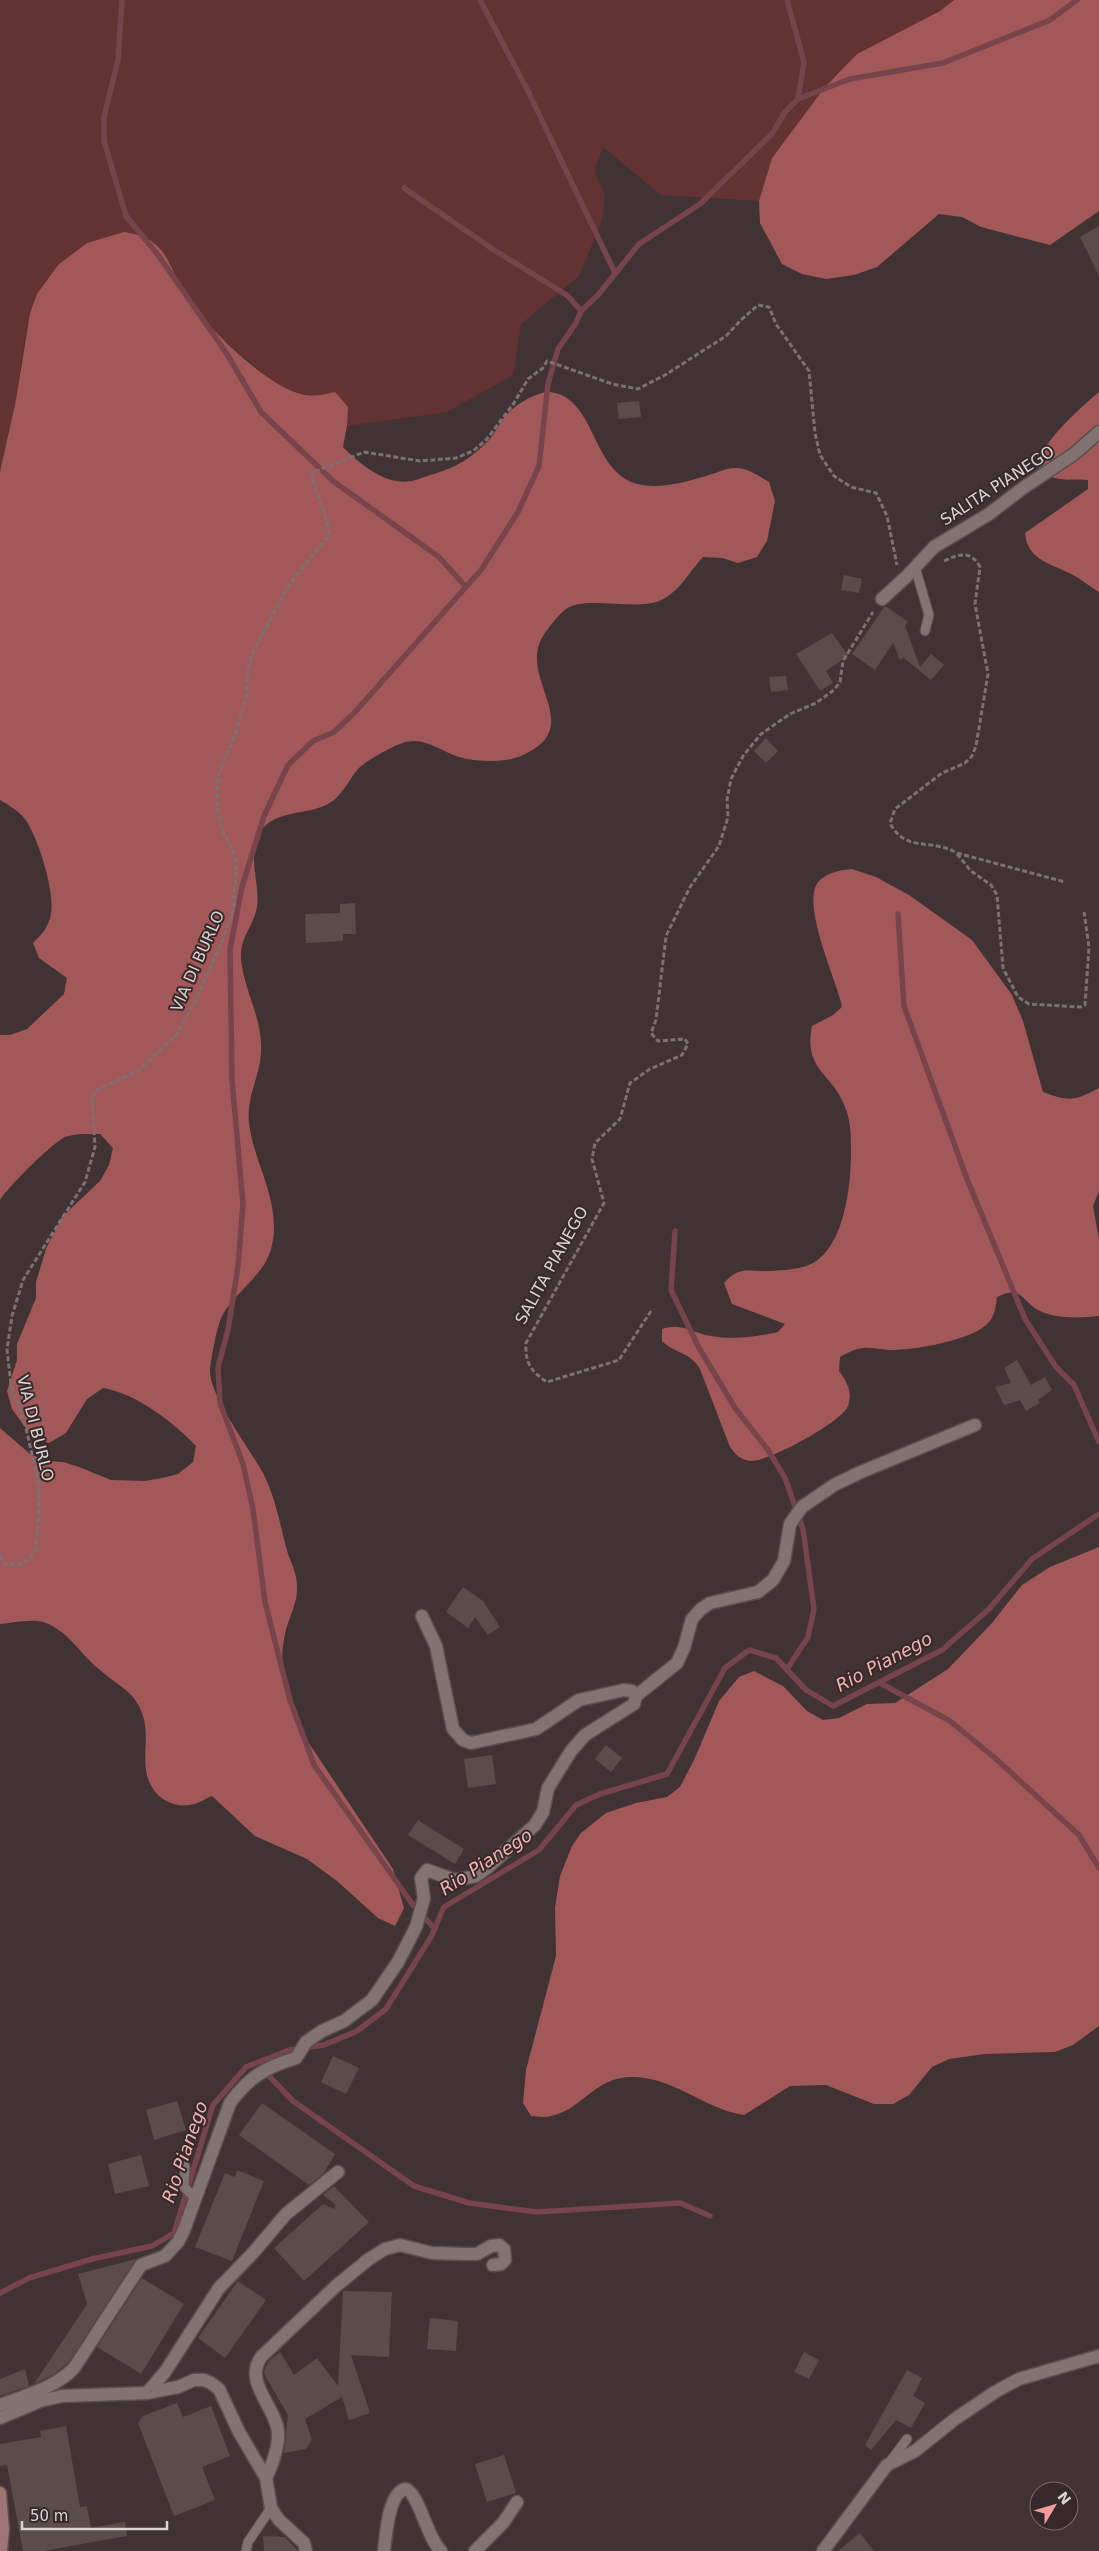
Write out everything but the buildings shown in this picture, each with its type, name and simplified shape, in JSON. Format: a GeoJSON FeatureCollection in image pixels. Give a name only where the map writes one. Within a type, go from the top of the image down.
{"type":"FeatureCollection","features":[{"type":"Feature","properties":{"kind":"main road"},"geometry":{"type":"LineString","coordinates":[[0,2493],[3,2530],[1,2551]]}},
{"type":"Feature","properties":{"kind":"street","name":"SALITA PIANEGO"},"geometry":{"type":"LineString","coordinates":[[882,599],[916,567],[927,553],[943,540],[989,514],[1023,488],[1074,454],[1099,432]]}},
{"type":"Feature","properties":{"kind":"street"},"geometry":{"type":"LineString","coordinates":[[0,2405],[54,2384],[74,2368],[141,2265],[165,2256],[178,2242],[230,2103],[240,2089],[270,2066],[296,2058],[306,2042],[322,2031],[344,2021],[372,2000],[398,1962],[416,1927],[423,1902],[421,1878],[427,1870],[455,1880],[476,1876],[535,1826],[543,1812],[548,1788],[571,1751],[584,1735],[634,1704],[636,1696],[677,1663],[684,1648],[692,1619],[701,1609],[710,1604],[758,1592],[774,1580],[784,1561],[790,1524],[802,1507],[834,1485],[861,1472],[975,1425]]}},
{"type":"Feature","properties":{"kind":"street"},"geometry":{"type":"LineString","coordinates":[[422,1616],[436,1646],[453,1729],[463,1740],[471,1742],[536,1729],[579,1700],[624,1690],[632,1691],[636,1696]]}},
{"type":"Feature","properties":{"kind":"street"},"geometry":{"type":"LineString","coordinates":[[147,2393],[164,2372],[219,2288],[253,2253],[286,2214],[338,2172]]}},
{"type":"Feature","properties":{"kind":"street"},"geometry":{"type":"LineString","coordinates":[[266,2478],[278,2433],[256,2379],[256,2367],[262,2356],[336,2286],[369,2258],[385,2249],[400,2244],[432,2254],[477,2254],[491,2246],[499,2245],[504,2249],[506,2260],[501,2264],[494,2265]]}},
{"type":"Feature","properties":{"kind":"street"},"geometry":{"type":"LineString","coordinates":[[823,2551],[887,2465],[915,2451],[971,2408],[1019,2379],[1099,2356]]}},
{"type":"Feature","properties":{"kind":"street"},"geometry":{"type":"LineString","coordinates":[[0,2418],[40,2401],[62,2396],[147,2393],[178,2387],[194,2380],[204,2380],[212,2383],[219,2389],[239,2432],[266,2478],[271,2508],[279,2520],[304,2543],[306,2551]]}},
{"type":"Feature","properties":{"kind":"street"},"geometry":{"type":"LineString","coordinates":[[384,2551],[392,2503],[398,2493],[406,2490],[413,2495],[429,2536],[441,2551]]}},
{"type":"Feature","properties":{"kind":"street"},"geometry":{"type":"LineString","coordinates":[[475,2551],[503,2524],[517,2502]]}},
{"type":"Feature","properties":{"kind":"lane"},"geometry":{"type":"LineString","coordinates":[[916,567],[929,615],[925,632]]}},
{"type":"Feature","properties":{"kind":"lane"},"geometry":{"type":"LineString","coordinates":[[186,2166],[184,2187],[195,2198]]}},
{"type":"Feature","properties":{"kind":"lane"},"geometry":{"type":"LineString","coordinates":[[887,2465],[907,2439]]}},
{"type":"Feature","properties":{"kind":"lane"},"geometry":{"type":"LineString","coordinates":[[246,2551],[248,2542],[271,2508]]}},
{"type":"Feature","properties":{"kind":"path","name":"VIA DI BURLO"},"geometry":{"type":"LineString","coordinates":[[0,1556],[5,1564],[12,1566],[30,1558],[36,1550],[40,1511],[39,1485],[26,1428],[11,1384],[7,1349],[12,1316],[23,1280],[85,1182],[94,1146],[92,1098],[97,1090],[139,1070],[177,1034],[196,999],[225,935],[234,908],[237,871],[235,856],[223,832],[218,813],[217,790],[219,773],[235,735],[246,698],[248,667],[252,654],[289,585],[329,534],[328,519],[314,486],[312,473],[364,452],[420,461],[456,458],[473,451],[487,439],[514,403],[528,379],[543,368],[547,362],[612,384],[638,389],[665,375],[726,336],[758,305],[770,306],[776,324],[810,371],[815,433],[820,455],[834,476],[851,486],[876,493],[887,516],[900,581]]}},
{"type":"Feature","properties":{"kind":"path"},"geometry":{"type":"LineString","coordinates":[[916,567],[930,567],[960,554],[974,558],[980,567],[974,604],[988,674],[976,746],[972,756],[965,763],[942,773],[895,809],[890,822],[896,834],[908,842],[947,847],[957,853],[1065,882]]}},
{"type":"Feature","properties":{"kind":"path","name":"SALITA PIANEGO"},"geometry":{"type":"LineString","coordinates":[[651,1311],[619,1360],[547,1382],[534,1374],[526,1359],[526,1343],[604,1202],[592,1159],[595,1144],[620,1119],[630,1083],[650,1070],[682,1055],[687,1049],[686,1039],[658,1041],[652,1033],[656,1020],[666,936],[690,887],[719,846],[728,817],[731,779],[743,756],[761,734],[834,690],[840,682],[842,660],[882,599]]}},
{"type":"Feature","properties":{"kind":"path"},"geometry":{"type":"LineString","coordinates":[[957,853],[971,871],[991,885],[997,895],[1003,968],[1018,997],[1028,1004],[1080,1007],[1085,1004],[1089,947],[1084,912]]}},
{"type":"Feature","properties":{"kind":"shaded area"},"geometry":{"type":"Polygon","coordinates":[[[0,0],[954,0],[940,11],[857,54],[825,87],[772,158],[759,201],[661,195],[603,147],[594,171],[605,195],[602,221],[579,276],[521,324],[513,375],[447,412],[347,426],[348,407],[318,396],[300,394],[281,386],[207,326],[184,294],[166,260],[47,279],[39,292],[29,321],[17,397],[0,472],[0,0]]]}},
{"type":"Feature","properties":{"kind":"shaded area"},"geometry":{"type":"Polygon","coordinates":[[[954,0],[1099,0],[1099,211],[1050,245],[981,227],[962,217],[939,214],[877,267],[854,275],[826,279],[802,274],[782,264],[760,223],[759,201],[772,158],[825,87],[857,54],[940,11],[954,0]]]}},
{"type":"Feature","properties":{"kind":"shaded area"},"geometry":{"type":"Polygon","coordinates":[[[124,232],[144,237],[152,241],[160,249],[193,306],[236,352],[270,379],[287,389],[301,394],[318,395],[335,392],[348,407],[343,447],[365,467],[383,477],[402,482],[412,481],[457,465],[469,458],[488,441],[506,415],[517,405],[538,394],[550,392],[565,397],[576,406],[609,463],[620,475],[634,483],[663,486],[739,468],[752,472],[769,482],[775,501],[767,541],[757,557],[738,563],[722,558],[703,557],[678,588],[659,601],[649,604],[585,603],[574,605],[560,614],[545,633],[538,650],[538,667],[551,716],[550,730],[541,744],[521,756],[507,760],[490,761],[459,757],[427,743],[413,741],[401,743],[381,753],[362,766],[334,800],[318,808],[275,819],[260,832],[255,842],[254,864],[258,897],[257,907],[243,944],[241,959],[261,1040],[260,1062],[249,1108],[250,1130],[271,1201],[274,1230],[269,1256],[264,1265],[222,1316],[214,1342],[210,1370],[216,1394],[223,1408],[258,1464],[268,1484],[295,1573],[297,1582],[296,1598],[285,1634],[282,1658],[286,1693],[293,1716],[298,1727],[393,1869],[404,1908],[395,1926],[378,1918],[337,1881],[307,1859],[255,1836],[212,1796],[196,1803],[185,1805],[177,1805],[162,1798],[156,1793],[148,1779],[145,1761],[145,1723],[136,1700],[93,1664],[68,1638],[54,1627],[35,1621],[0,1624],[0,1428],[30,1454],[46,1461],[63,1462],[79,1467],[111,1480],[145,1481],[178,1474],[193,1462],[196,1446],[165,1418],[141,1402],[116,1391],[103,1388],[87,1399],[66,1433],[49,1443],[33,1438],[12,1409],[7,1391],[17,1360],[17,1344],[36,1298],[36,1282],[46,1249],[62,1217],[100,1181],[109,1165],[113,1148],[100,1134],[78,1134],[65,1137],[30,1166],[0,1200],[0,1035],[10,1035],[27,1029],[64,994],[67,978],[39,958],[33,943],[49,922],[52,909],[46,869],[37,842],[25,818],[0,800],[0,472],[16,400],[30,313],[37,294],[58,265],[87,243],[124,232]]]}},
{"type":"Feature","properties":{"kind":"shaded area"},"geometry":{"type":"Polygon","coordinates":[[[1099,392],[1099,592],[1077,577],[1040,559],[1030,549],[1025,533],[1088,489],[1088,480],[1067,480],[1053,477],[1041,471],[1037,465],[1040,456],[1054,436],[1099,392]]]}},
{"type":"Feature","properties":{"kind":"shaded area"},"geometry":{"type":"Polygon","coordinates":[[[852,869],[876,877],[909,895],[972,940],[1012,995],[1023,1021],[1043,1092],[1072,1099],[1084,1096],[1099,1088],[1099,1191],[1093,1206],[1099,1239],[1099,1316],[1069,1317],[1047,1314],[1034,1307],[1017,1293],[1012,1292],[997,1297],[995,1310],[989,1322],[982,1328],[958,1339],[914,1348],[891,1350],[861,1348],[855,1350],[840,1357],[839,1371],[847,1383],[850,1396],[848,1406],[843,1413],[819,1431],[788,1448],[760,1460],[744,1460],[730,1447],[700,1369],[692,1359],[662,1341],[662,1329],[681,1327],[704,1335],[728,1338],[753,1337],[778,1332],[785,1324],[732,1304],[724,1283],[730,1277],[740,1272],[786,1270],[813,1263],[824,1254],[839,1228],[844,1213],[850,1180],[850,1123],[840,1096],[815,1062],[810,1041],[812,1026],[833,1015],[842,1007],[821,941],[813,904],[814,890],[820,880],[831,873],[852,869]]]}},
{"type":"Feature","properties":{"kind":"shaded area"},"geometry":{"type":"Polygon","coordinates":[[[1099,1547],[1099,2026],[1073,2045],[1055,2052],[985,2054],[949,2059],[932,2067],[909,2095],[893,2104],[874,2104],[826,2085],[790,2086],[744,2115],[716,2107],[662,2082],[632,2077],[619,2078],[608,2082],[562,2113],[549,2117],[531,2116],[523,2103],[526,2070],[556,1956],[555,1908],[560,1876],[572,1846],[581,1833],[606,1813],[636,1803],[667,1797],[680,1787],[695,1758],[719,1701],[739,1677],[754,1671],[783,1686],[807,1711],[823,1720],[839,1718],[867,1704],[895,1703],[948,1669],[992,1623],[1022,1585],[1050,1567],[1099,1547]]]}},
{"type":"Feature","properties":{"kind":"waterway"},"geometry":{"type":"LineString","coordinates":[[122,0],[118,60],[104,117],[104,141],[126,216],[158,255],[227,354],[261,412],[333,481],[439,557],[465,586]]}},
{"type":"Feature","properties":{"kind":"waterway"},"geometry":{"type":"LineString","coordinates":[[480,0],[527,89],[615,273]]}},
{"type":"Feature","properties":{"kind":"waterway"},"geometry":{"type":"LineString","coordinates":[[787,0],[804,62],[798,99]]}},
{"type":"Feature","properties":{"kind":"waterway"},"geometry":{"type":"LineString","coordinates":[[435,1929],[413,1905],[314,1765],[290,1700],[265,1602],[253,1509],[243,1464],[220,1403],[218,1367],[228,1330],[238,1266],[243,1204],[232,1080],[230,949],[242,887],[264,816],[288,765],[313,741],[334,732],[355,712],[481,570],[518,512],[539,466],[548,384],[558,349],[576,323],[581,311],[598,295],[639,244],[700,204],[772,134],[785,112],[798,99],[850,79],[943,63],[1050,20],[1077,0]]}},
{"type":"Feature","properties":{"kind":"waterway"},"geometry":{"type":"LineString","coordinates":[[404,188],[491,248],[568,296],[581,311]]}},
{"type":"Feature","properties":{"kind":"waterway"},"geometry":{"type":"LineString","coordinates":[[898,914],[904,1006],[967,1179],[1025,1319],[1056,1367],[1074,1385],[1099,1442]]}},
{"type":"Feature","properties":{"kind":"waterway"},"geometry":{"type":"LineString","coordinates":[[675,1231],[671,1290],[698,1346],[735,1408],[768,1450],[785,1478],[803,1529],[814,1609],[808,1637],[787,1669]]}},
{"type":"Feature","properties":{"kind":"waterway","name":"Rio Pianego"},"geometry":{"type":"LineString","coordinates":[[0,2293],[29,2278],[92,2259],[152,2246],[174,2233],[213,2105],[246,2067],[289,2050],[324,2045],[357,2031],[386,2009],[431,1937],[444,1907],[539,1850],[576,1805],[600,1794],[667,1774],[725,1668],[749,1650],[776,1658],[806,1690],[833,1706],[942,1650],[989,1609],[1032,1559],[1099,1514]]}},
{"type":"Feature","properties":{"kind":"waterway"},"geometry":{"type":"LineString","coordinates":[[880,1683],[950,1721],[995,1758],[1079,1835],[1099,1868]]}},
{"type":"Feature","properties":{"kind":"waterway"},"geometry":{"type":"LineString","coordinates":[[265,2072],[293,2101],[414,2186],[469,2203],[537,2212],[680,2203],[710,2216]]}}]}
